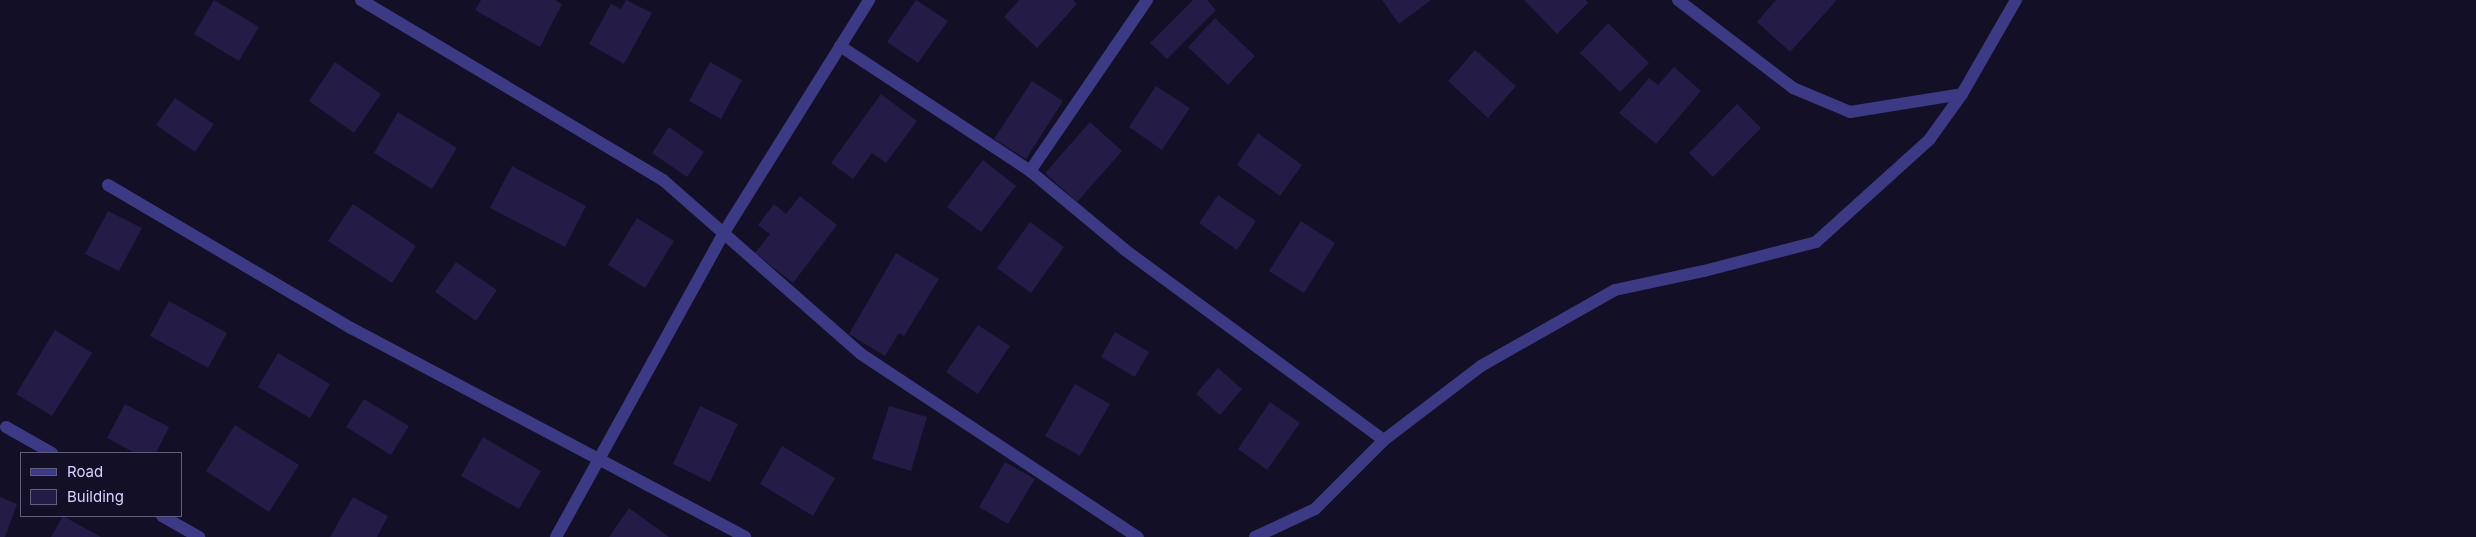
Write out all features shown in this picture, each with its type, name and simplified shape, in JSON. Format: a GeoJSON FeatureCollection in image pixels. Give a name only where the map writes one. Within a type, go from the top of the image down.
{"type":"FeatureCollection","features":[{"type":"Feature","properties":{"kind":"street"},"geometry":{"type":"LineString","coordinates":[[360,0],[663,180],[861,354],[1138,537]]}},
{"type":"Feature","properties":{"kind":"street"},"geometry":{"type":"LineString","coordinates":[[556,537],[723,234],[869,0]]}},
{"type":"Feature","properties":{"kind":"street"},"geometry":{"type":"LineString","coordinates":[[1030,172],[1147,0]]}},
{"type":"Feature","properties":{"kind":"street"},"geometry":{"type":"LineString","coordinates":[[1678,0],[1793,88],[1850,112],[1962,94]]}},
{"type":"Feature","properties":{"kind":"street"},"geometry":{"type":"LineString","coordinates":[[1255,537],[1315,509],[1384,440],[1481,366],[1616,290],[1704,271],[1816,242],[1929,140],[1962,94],[2016,0]]}},
{"type":"Feature","properties":{"kind":"street"},"geometry":{"type":"LineString","coordinates":[[840,46],[1030,172],[1125,250],[1384,440]]}},
{"type":"Feature","properties":{"kind":"street"},"geometry":{"type":"LineString","coordinates":[[108,185],[351,328],[745,537]]}},
{"type":"Feature","properties":{"kind":"street"},"geometry":{"type":"LineString","coordinates":[[6,427],[50,452]]}},
{"type":"Feature","properties":{"kind":"street"},"geometry":{"type":"LineString","coordinates":[[164,517],[199,537]]}},
{"type":"Feature","properties":{"kind":"building"},"geometry":{"type":"Polygon","coordinates":[[[214,0],[259,27],[239,61],[194,34],[214,0]]]}},
{"type":"Feature","properties":{"kind":"building"},"geometry":{"type":"Polygon","coordinates":[[[481,0],[555,0],[562,4],[540,47],[475,10],[481,0]]]}},
{"type":"Feature","properties":{"kind":"building"},"geometry":{"type":"Polygon","coordinates":[[[626,0],[652,13],[624,64],[589,44],[611,4],[621,9],[626,0]]]}},
{"type":"Feature","properties":{"kind":"building"},"geometry":{"type":"Polygon","coordinates":[[[916,0],[948,21],[918,63],[887,42],[916,0]]]}},
{"type":"Feature","properties":{"kind":"building"},"geometry":{"type":"Polygon","coordinates":[[[1019,0],[1073,0],[1077,4],[1037,48],[1004,17],[1019,0]]]}},
{"type":"Feature","properties":{"kind":"building"},"geometry":{"type":"Polygon","coordinates":[[[1193,0],[1207,0],[1216,10],[1167,59],[1150,43],[1193,0]]]}},
{"type":"Feature","properties":{"kind":"building"},"geometry":{"type":"Polygon","coordinates":[[[1382,0],[1431,0],[1399,24],[1382,0]]]}},
{"type":"Feature","properties":{"kind":"building"},"geometry":{"type":"Polygon","coordinates":[[[1524,0],[1586,0],[1588,3],[1557,34],[1524,0]]]}},
{"type":"Feature","properties":{"kind":"building"},"geometry":{"type":"Polygon","coordinates":[[[1776,0],[1836,1],[1790,52],[1757,22],[1776,0]]]}},
{"type":"Feature","properties":{"kind":"building"},"geometry":{"type":"Polygon","coordinates":[[[1215,18],[1255,56],[1228,85],[1188,47],[1215,18]]]}},
{"type":"Feature","properties":{"kind":"building"},"geometry":{"type":"Polygon","coordinates":[[[1608,23],[1649,63],[1620,92],[1580,53],[1608,23]]]}},
{"type":"Feature","properties":{"kind":"building"},"geometry":{"type":"Polygon","coordinates":[[[1475,50],[1516,86],[1488,118],[1448,81],[1475,50]]]}},
{"type":"Feature","properties":{"kind":"building"},"geometry":{"type":"Polygon","coordinates":[[[335,62],[381,94],[354,133],[309,101],[335,62]]]}},
{"type":"Feature","properties":{"kind":"building"},"geometry":{"type":"Polygon","coordinates":[[[710,62],[742,80],[721,119],[689,101],[710,62]]]}},
{"type":"Feature","properties":{"kind":"building"},"geometry":{"type":"Polygon","coordinates":[[[1674,67],[1701,91],[1656,144],[1619,113],[1649,78],[1658,85],[1674,67]]]}},
{"type":"Feature","properties":{"kind":"building"},"geometry":{"type":"Polygon","coordinates":[[[1032,81],[1063,101],[1026,159],[994,139],[1032,81]]]}},
{"type":"Feature","properties":{"kind":"building"},"geometry":{"type":"Polygon","coordinates":[[[1156,86],[1190,108],[1162,150],[1129,127],[1156,86]]]}},
{"type":"Feature","properties":{"kind":"building"},"geometry":{"type":"Polygon","coordinates":[[[881,94],[917,121],[886,163],[872,153],[853,179],[831,163],[881,94]]]}},
{"type":"Feature","properties":{"kind":"building"},"geometry":{"type":"Polygon","coordinates":[[[175,98],[214,124],[195,152],[156,125],[175,98]]]}},
{"type":"Feature","properties":{"kind":"building"},"geometry":{"type":"Polygon","coordinates":[[[1737,104],[1761,128],[1713,177],[1689,153],[1737,104]]]}},
{"type":"Feature","properties":{"kind":"building"},"geometry":{"type":"Polygon","coordinates":[[[398,112],[457,148],[432,189],[374,153],[398,112]]]}},
{"type":"Feature","properties":{"kind":"building"},"geometry":{"type":"Polygon","coordinates":[[[1090,122],[1122,151],[1077,202],[1045,173],[1090,122]]]}},
{"type":"Feature","properties":{"kind":"building"},"geometry":{"type":"Polygon","coordinates":[[[669,127],[704,152],[687,177],[652,153],[669,127]]]}},
{"type":"Feature","properties":{"kind":"building"},"geometry":{"type":"Polygon","coordinates":[[[1258,133],[1302,165],[1280,196],[1237,165],[1258,133]]]}},
{"type":"Feature","properties":{"kind":"building"},"geometry":{"type":"Polygon","coordinates":[[[983,160],[1016,186],[981,232],[947,207],[983,160]]]}},
{"type":"Feature","properties":{"kind":"building"},"geometry":{"type":"Polygon","coordinates":[[[512,166],[586,206],[565,247],[490,208],[512,166]]]}},
{"type":"Feature","properties":{"kind":"building"},"geometry":{"type":"Polygon","coordinates":[[[1218,195],[1256,221],[1237,250],[1199,223],[1218,195]]]}},
{"type":"Feature","properties":{"kind":"building"},"geometry":{"type":"Polygon","coordinates":[[[800,196],[837,225],[793,283],[755,253],[770,234],[758,225],[774,204],[786,214],[800,196]]]}},
{"type":"Feature","properties":{"kind":"building"},"geometry":{"type":"Polygon","coordinates":[[[353,204],[416,246],[392,283],[328,241],[353,204]]]}},
{"type":"Feature","properties":{"kind":"building"},"geometry":{"type":"Polygon","coordinates":[[[108,211],[142,228],[119,271],[85,254],[108,211]]]}},
{"type":"Feature","properties":{"kind":"building"},"geometry":{"type":"Polygon","coordinates":[[[637,218],[674,241],[645,288],[608,265],[637,218]]]}},
{"type":"Feature","properties":{"kind":"building"},"geometry":{"type":"Polygon","coordinates":[[[1301,221],[1335,243],[1304,293],[1269,271],[1301,221]]]}},
{"type":"Feature","properties":{"kind":"building"},"geometry":{"type":"Polygon","coordinates":[[[1030,222],[1064,247],[1031,293],[997,268],[1030,222]]]}},
{"type":"Feature","properties":{"kind":"building"},"geometry":{"type":"Polygon","coordinates":[[[896,253],[939,279],[904,336],[899,333],[885,356],[849,334],[896,253]]]}},
{"type":"Feature","properties":{"kind":"building"},"geometry":{"type":"Polygon","coordinates":[[[456,262],[497,290],[476,321],[435,292],[456,262]]]}},
{"type":"Feature","properties":{"kind":"building"},"geometry":{"type":"Polygon","coordinates":[[[169,301],[227,333],[208,368],[150,336],[169,301]]]}},
{"type":"Feature","properties":{"kind":"building"},"geometry":{"type":"Polygon","coordinates":[[[978,325],[1010,346],[978,394],[946,372],[978,325]]]}},
{"type":"Feature","properties":{"kind":"building"},"geometry":{"type":"Polygon","coordinates":[[[55,330],[92,353],[52,416],[16,394],[55,330]]]}},
{"type":"Feature","properties":{"kind":"building"},"geometry":{"type":"Polygon","coordinates":[[[1115,332],[1149,352],[1135,377],[1101,357],[1115,332]]]}},
{"type":"Feature","properties":{"kind":"building"},"geometry":{"type":"Polygon","coordinates":[[[278,353],[330,384],[310,418],[258,387],[278,353]]]}},
{"type":"Feature","properties":{"kind":"building"},"geometry":{"type":"Polygon","coordinates":[[[1218,368],[1242,389],[1220,415],[1196,394],[1218,368]]]}},
{"type":"Feature","properties":{"kind":"building"},"geometry":{"type":"Polygon","coordinates":[[[1075,384],[1110,404],[1080,456],[1045,436],[1075,384]]]}},
{"type":"Feature","properties":{"kind":"building"},"geometry":{"type":"Polygon","coordinates":[[[364,399],[409,426],[391,455],[346,427],[364,399]]]}},
{"type":"Feature","properties":{"kind":"building"},"geometry":{"type":"Polygon","coordinates":[[[1270,402],[1300,423],[1267,470],[1238,449],[1270,402]]]}},
{"type":"Feature","properties":{"kind":"building"},"geometry":{"type":"Polygon","coordinates":[[[125,404],[169,427],[156,452],[133,452],[107,438],[125,404]]]}},
{"type":"Feature","properties":{"kind":"building"},"geometry":{"type":"Polygon","coordinates":[[[700,406],[738,424],[710,482],[673,464],[700,406]]]}},
{"type":"Feature","properties":{"kind":"building"},"geometry":{"type":"Polygon","coordinates":[[[889,406],[927,417],[911,471],[872,459],[889,406]]]}},
{"type":"Feature","properties":{"kind":"building"},"geometry":{"type":"Polygon","coordinates":[[[235,425],[299,465],[269,512],[206,471],[235,425]]]}},
{"type":"Feature","properties":{"kind":"building"},"geometry":{"type":"Polygon","coordinates":[[[483,437],[541,471],[519,509],[461,476],[483,437]]]}},
{"type":"Feature","properties":{"kind":"building"},"geometry":{"type":"Polygon","coordinates":[[[782,446],[835,478],[813,516],[760,484],[782,446]]]}},
{"type":"Feature","properties":{"kind":"building"},"geometry":{"type":"Polygon","coordinates":[[[1005,462],[1035,479],[1008,524],[979,507],[1005,462]]]}},
{"type":"Feature","properties":{"kind":"building"},"geometry":{"type":"Polygon","coordinates":[[[0,497],[17,504],[5,537],[0,537],[0,497]]]}},
{"type":"Feature","properties":{"kind":"building"},"geometry":{"type":"Polygon","coordinates":[[[353,497],[388,516],[377,537],[330,537],[353,497]]]}},
{"type":"Feature","properties":{"kind":"building"},"geometry":{"type":"Polygon","coordinates":[[[629,508],[669,537],[609,537],[629,508]]]}},
{"type":"Feature","properties":{"kind":"building"},"geometry":{"type":"Polygon","coordinates":[[[62,517],[65,517],[101,537],[51,537],[62,517]]]}}]}
